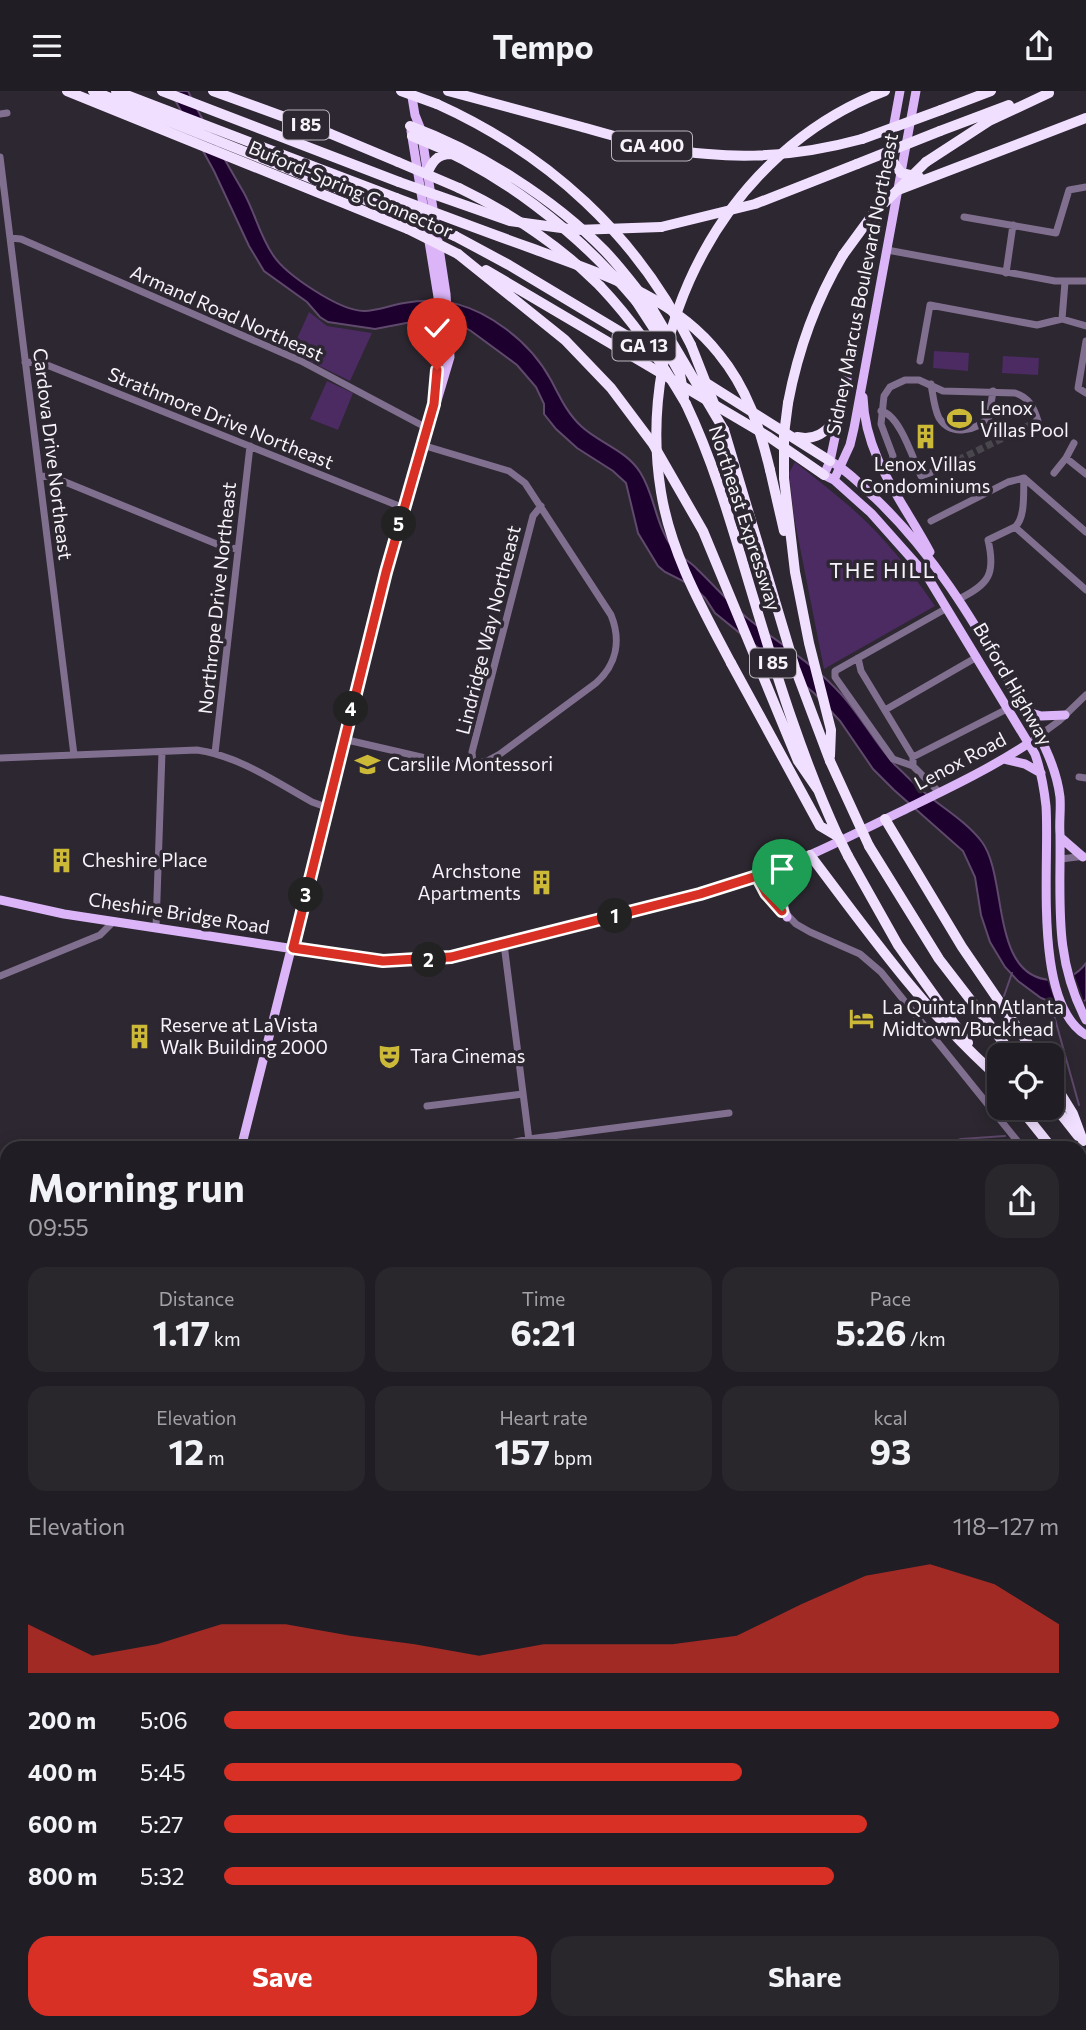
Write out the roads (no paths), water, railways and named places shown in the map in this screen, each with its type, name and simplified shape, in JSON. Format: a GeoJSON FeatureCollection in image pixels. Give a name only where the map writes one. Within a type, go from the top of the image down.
{"type":"FeatureCollection","features":[{"type":"Feature","properties":{"kind":"highway","name":"Buford-Spring Connector"},"geometry":{"type":"LineString","coordinates":[[67,91],[408,229],[458,254],[769,436],[824,475]]}},
{"type":"Feature","properties":{"kind":"highway","name":"Buford-Spring Connector"},"geometry":{"type":"LineString","coordinates":[[93,91],[455,236],[509,265],[835,464]]}},
{"type":"Feature","properties":{"kind":"highway"},"geometry":{"type":"LineString","coordinates":[[116,91],[594,272],[648,296],[677,314],[709,342],[737,379],[756,420],[796,572]]}},
{"type":"Feature","properties":{"kind":"highway"},"geometry":{"type":"LineString","coordinates":[[162,91],[399,182],[510,221],[576,230],[661,227],[755,205],[940,131],[1052,92]]}},
{"type":"Feature","properties":{"kind":"highway","name":"Northeast Expressway"},"geometry":{"type":"LineString","coordinates":[[214,91],[398,162],[459,188],[521,221],[576,263],[630,320],[658,357],[686,404],[718,482],[782,693],[839,839],[875,908],[909,962],[987,1067]]}},
{"type":"Feature","properties":{"kind":"highway","name":"Northeast Expressway"},"geometry":{"type":"LineString","coordinates":[[401,91],[471,120],[523,151],[571,188],[596,211],[647,271],[679,321],[724,430],[795,668],[830,761],[869,846],[939,959],[1004,1043]]}},
{"type":"Feature","properties":{"kind":"highway","name":"GA 400"},"geometry":{"type":"LineString","coordinates":[[447,91],[638,143],[685,152],[731,156],[826,148],[862,139],[991,91]]}},
{"type":"Feature","properties":{"kind":"highway"},"geometry":{"type":"LineString","coordinates":[[839,839],[820,826],[691,587],[673,539],[661,493],[657,399],[672,323],[694,268],[719,226],[745,192],[786,151],[815,128],[846,109],[885,91]]}},
{"type":"Feature","properties":{"kind":"highway"},"geometry":{"type":"LineString","coordinates":[[830,761],[831,730],[814,667],[796,572],[784,478],[784,435],[788,404],[804,335],[824,289],[843,255],[879,207],[926,162],[989,121],[1052,92]]}},
{"type":"Feature","properties":{"kind":"highway"},"geometry":{"type":"LineString","coordinates":[[898,190],[1086,118]]}},
{"type":"Feature","properties":{"kind":"highway"},"geometry":{"type":"LineString","coordinates":[[416,133],[501,181],[535,204],[594,255],[636,302],[662,341],[681,375],[686,404]]}},
{"type":"Feature","properties":{"kind":"highway"},"geometry":{"type":"LineString","coordinates":[[416,133],[504,173],[555,208],[606,252],[653,310],[724,430]]}},
{"type":"Feature","properties":{"kind":"highway"},"geometry":{"type":"LineString","coordinates":[[427,174],[435,159],[440,155],[451,154]]}},
{"type":"Feature","properties":{"kind":"highway"},"geometry":{"type":"LineString","coordinates":[[888,155],[901,173],[929,179]]}},
{"type":"Feature","properties":{"kind":"highway"},"geometry":{"type":"LineString","coordinates":[[458,254],[548,324],[592,367],[653,444],[703,531],[789,741],[798,761],[818,790]]}},
{"type":"Feature","properties":{"kind":"highway"},"geometry":{"type":"LineString","coordinates":[[793,437],[816,438],[838,419]]}},
{"type":"Feature","properties":{"kind":"highway"},"geometry":{"type":"LineString","coordinates":[[888,818],[962,947],[1028,1043]]}},
{"type":"Feature","properties":{"kind":"highway"},"geometry":{"type":"LineString","coordinates":[[810,855],[889,962],[950,1033],[987,1067]]}},
{"type":"Feature","properties":{"kind":"highway"},"geometry":{"type":"LineString","coordinates":[[1064,1099],[1083,1141]]}},
{"type":"Feature","properties":{"kind":"highway"},"geometry":{"type":"LineString","coordinates":[[1064,1118],[1082,1141]]}},
{"type":"Feature","properties":{"kind":"highway"},"geometry":{"type":"LineString","coordinates":[[1030,1120],[1046,1141]]}},
{"type":"Feature","properties":{"kind":"main road"},"geometry":{"type":"LineString","coordinates":[[411,91],[435,282],[445,335]]}},
{"type":"Feature","properties":{"kind":"main road","name":"Sidney Marcus Boulevard Northeast"},"geometry":{"type":"LineString","coordinates":[[834,480],[838,419],[900,91]]}},
{"type":"Feature","properties":{"kind":"main road","name":"Sidney Marcus Boulevard Northeast"},"geometry":{"type":"LineString","coordinates":[[824,475],[850,445],[916,91]]}},
{"type":"Feature","properties":{"kind":"main road"},"geometry":{"type":"LineString","coordinates":[[244,1141],[343,739],[434,404],[445,335],[446,294],[427,174],[416,133]]}},
{"type":"Feature","properties":{"kind":"main road"},"geometry":{"type":"LineString","coordinates":[[863,379],[866,428],[883,472],[941,572]]}},
{"type":"Feature","properties":{"kind":"main road","name":"Buford Highway"},"geometry":{"type":"LineString","coordinates":[[835,464],[887,510],[941,572],[1025,711],[1050,760],[1060,796],[1060,942],[1070,987],[1085,1018]]}},
{"type":"Feature","properties":{"kind":"main road","name":"Buford Highway"},"geometry":{"type":"LineString","coordinates":[[824,475],[834,480],[871,513],[928,576],[1029,743],[1042,774],[1046,808],[1048,944],[1056,987],[1075,1028],[1086,1035]]}},
{"type":"Feature","properties":{"kind":"main road"},"geometry":{"type":"LineString","coordinates":[[1025,711],[1041,716],[1065,715]]}},
{"type":"Feature","properties":{"kind":"main road","name":"Lenox Road"},"geometry":{"type":"LineString","coordinates":[[839,839],[940,793],[1029,743]]}},
{"type":"Feature","properties":{"kind":"main road"},"geometry":{"type":"LineString","coordinates":[[1004,759],[1025,764],[1042,774]]}},
{"type":"Feature","properties":{"kind":"main road"},"geometry":{"type":"LineString","coordinates":[[1046,808],[1049,815],[1051,848],[1061,859],[1052,864],[1047,877]]}},
{"type":"Feature","properties":{"kind":"main road"},"geometry":{"type":"LineString","coordinates":[[1060,837],[1084,857]]}},
{"type":"Feature","properties":{"kind":"main road","name":"Cheshire Bridge Road"},"geometry":{"type":"LineString","coordinates":[[0,900],[114,921],[367,960],[405,961],[451,957],[702,893],[794,862],[839,839]]}},
{"type":"Feature","properties":{"kind":"main road"},"geometry":{"type":"LineString","coordinates":[[787,916],[782,891],[794,862]]}},
{"type":"Feature","properties":{"kind":"street","name":"Cardova Drive Northeast"},"geometry":{"type":"LineString","coordinates":[[0,157],[4,229],[10,238],[74,755]]}},
{"type":"Feature","properties":{"kind":"street"},"geometry":{"type":"LineString","coordinates":[[964,217],[1056,233],[1069,190],[1086,187]]}},
{"type":"Feature","properties":{"kind":"street"},"geometry":{"type":"LineString","coordinates":[[1006,273],[1013,225]]}},
{"type":"Feature","properties":{"kind":"street","name":"Armand Road Northeast"},"geometry":{"type":"LineString","coordinates":[[10,238],[21,239],[300,361],[427,428]]}},
{"type":"Feature","properties":{"kind":"street"},"geometry":{"type":"LineString","coordinates":[[887,250],[1006,273],[1065,282],[1086,281]]}},
{"type":"Feature","properties":{"kind":"street"},"geometry":{"type":"LineString","coordinates":[[1062,319],[1065,282]]}},
{"type":"Feature","properties":{"kind":"street"},"geometry":{"type":"LineString","coordinates":[[920,361],[930,305],[1037,325],[1062,319],[1086,326]]}},
{"type":"Feature","properties":{"kind":"street"},"geometry":{"type":"LineString","coordinates":[[1086,341],[1078,388],[1086,393]]}},
{"type":"Feature","properties":{"kind":"street","name":"Strathmore Drive Northeast"},"geometry":{"type":"LineString","coordinates":[[25,362],[41,363],[404,508]]}},
{"type":"Feature","properties":{"kind":"street"},"geometry":{"type":"LineString","coordinates":[[883,472],[891,464],[893,456],[881,424],[884,396],[890,387],[905,380],[919,380],[943,391],[1012,391],[1023,395],[1036,414],[1038,421],[1034,423]]}},
{"type":"Feature","properties":{"kind":"street"},"geometry":{"type":"LineString","coordinates":[[930,384],[939,418],[944,425],[958,430],[977,426],[989,417],[993,391]]}},
{"type":"Feature","properties":{"kind":"street"},"geometry":{"type":"LineString","coordinates":[[881,411],[888,413],[897,423],[921,476],[930,473]]}},
{"type":"Feature","properties":{"kind":"street"},"geometry":{"type":"LineString","coordinates":[[1054,473],[1074,443]]}},
{"type":"Feature","properties":{"kind":"street"},"geometry":{"type":"LineString","coordinates":[[343,739],[447,765],[473,765],[500,754],[585,691],[608,671],[616,653],[617,635],[611,615],[525,484],[509,471],[422,445]]}},
{"type":"Feature","properties":{"kind":"street","name":"Northrope Drive Northeast"},"geometry":{"type":"LineString","coordinates":[[215,753],[250,446]]}},
{"type":"Feature","properties":{"kind":"street"},"geometry":{"type":"LineString","coordinates":[[1066,458],[1086,474]]}},
{"type":"Feature","properties":{"kind":"street"},"geometry":{"type":"LineString","coordinates":[[40,476],[53,477],[224,547],[238,549]]}},
{"type":"Feature","properties":{"kind":"street"},"geometry":{"type":"LineString","coordinates":[[931,521],[1008,482],[1024,478]]}},
{"type":"Feature","properties":{"kind":"street"},"geometry":{"type":"LineString","coordinates":[[959,599],[983,585],[992,570],[993,559],[988,540],[1019,524],[1024,478]]}},
{"type":"Feature","properties":{"kind":"street"},"geometry":{"type":"LineString","coordinates":[[1024,478],[1086,532]]}},
{"type":"Feature","properties":{"kind":"street","name":"Lindridge Way Northeast"},"geometry":{"type":"LineString","coordinates":[[473,765],[472,752],[533,516],[541,506]]}},
{"type":"Feature","properties":{"kind":"street"},"geometry":{"type":"LineString","coordinates":[[1015,527],[1086,590]]}},
{"type":"Feature","properties":{"kind":"street"},"geometry":{"type":"LineString","coordinates":[[940,793],[912,766],[893,759],[835,677],[835,671],[947,608]]}},
{"type":"Feature","properties":{"kind":"street"},"geometry":{"type":"LineString","coordinates":[[886,710],[977,657]]}},
{"type":"Feature","properties":{"kind":"street"},"geometry":{"type":"LineString","coordinates":[[858,659],[861,671],[913,757],[912,766]]}},
{"type":"Feature","properties":{"kind":"street","name":"Lenox Road"},"geometry":{"type":"LineString","coordinates":[[1029,743],[1086,695]]}},
{"type":"Feature","properties":{"kind":"street"},"geometry":{"type":"LineString","coordinates":[[913,757],[1009,708]]}},
{"type":"Feature","properties":{"kind":"street"},"geometry":{"type":"LineString","coordinates":[[0,758],[197,750],[234,759],[326,807]]}},
{"type":"Feature","properties":{"kind":"street"},"geometry":{"type":"LineString","coordinates":[[156,927],[162,752]]}},
{"type":"Feature","properties":{"kind":"street"},"geometry":{"type":"LineString","coordinates":[[1061,859],[1084,857]]}},
{"type":"Feature","properties":{"kind":"street"},"geometry":{"type":"LineString","coordinates":[[757,876],[766,893],[787,916],[810,932],[860,954],[881,972],[1017,1141]]}},
{"type":"Feature","properties":{"kind":"street"},"geometry":{"type":"LineString","coordinates":[[0,976],[100,935],[114,921]]}},
{"type":"Feature","properties":{"kind":"street"},"geometry":{"type":"LineString","coordinates":[[504,944],[529,1139]]}},
{"type":"Feature","properties":{"kind":"street"},"geometry":{"type":"LineString","coordinates":[[427,1106],[523,1094]]}},
{"type":"Feature","properties":{"kind":"street"},"geometry":{"type":"LineString","coordinates":[[520,1141],[729,1113]]}},
{"type":"Feature","properties":{"kind":"waterway"},"geometry":{"type":"LineString","coordinates":[[1004,996],[1012,973]]}},
{"type":"Feature","properties":{"kind":"waterway"},"geometry":{"type":"LineString","coordinates":[[1050,1001],[1079,1105]]}},
{"type":"Feature","properties":{"kind":"waterway"},"geometry":{"type":"LineString","coordinates":[[955,1141],[1005,1136]]}},
{"type":"Feature","properties":{"kind":"tunnel"},"geometry":{"type":"LineString","coordinates":[[958,460],[1034,423]]}},
{"type":"Feature","properties":{"kind":"tunnel"},"geometry":{"type":"LineString","coordinates":[[930,473],[952,463]]}},
{"type":"Feature","properties":{"kind":"place","name":"Lenox Villas Pool"},"geometry":{"type":"Point","coordinates":[960,419]}},
{"type":"Feature","properties":{"kind":"place","name":"Lenox Villas Condominiums"},"geometry":{"type":"Point","coordinates":[925,436]}},
{"type":"Feature","properties":{"kind":"place","name":"Carslile Montessori"},"geometry":{"type":"Point","coordinates":[367,764]}},
{"type":"Feature","properties":{"kind":"place","name":"Cheshire Place"},"geometry":{"type":"Point","coordinates":[62,860]}},
{"type":"Feature","properties":{"kind":"place","name":"Archstone Apartments"},"geometry":{"type":"Point","coordinates":[541,882]}},
{"type":"Feature","properties":{"kind":"place","name":"La Quinta Inn Atlanta Midtown/Buckhead"},"geometry":{"type":"Point","coordinates":[862,1018]}},
{"type":"Feature","properties":{"kind":"place","name":"Reserve at LaVista Walk Building 2000"},"geometry":{"type":"Point","coordinates":[140,1036]}},
{"type":"Feature","properties":{"kind":"place","name":"Tara Cinemas"},"geometry":{"type":"Point","coordinates":[390,1056]}},
{"type":"Feature","properties":{"kind":"district","name":"THE HILL"},"geometry":{"type":"Point","coordinates":[883,571]}}]}
